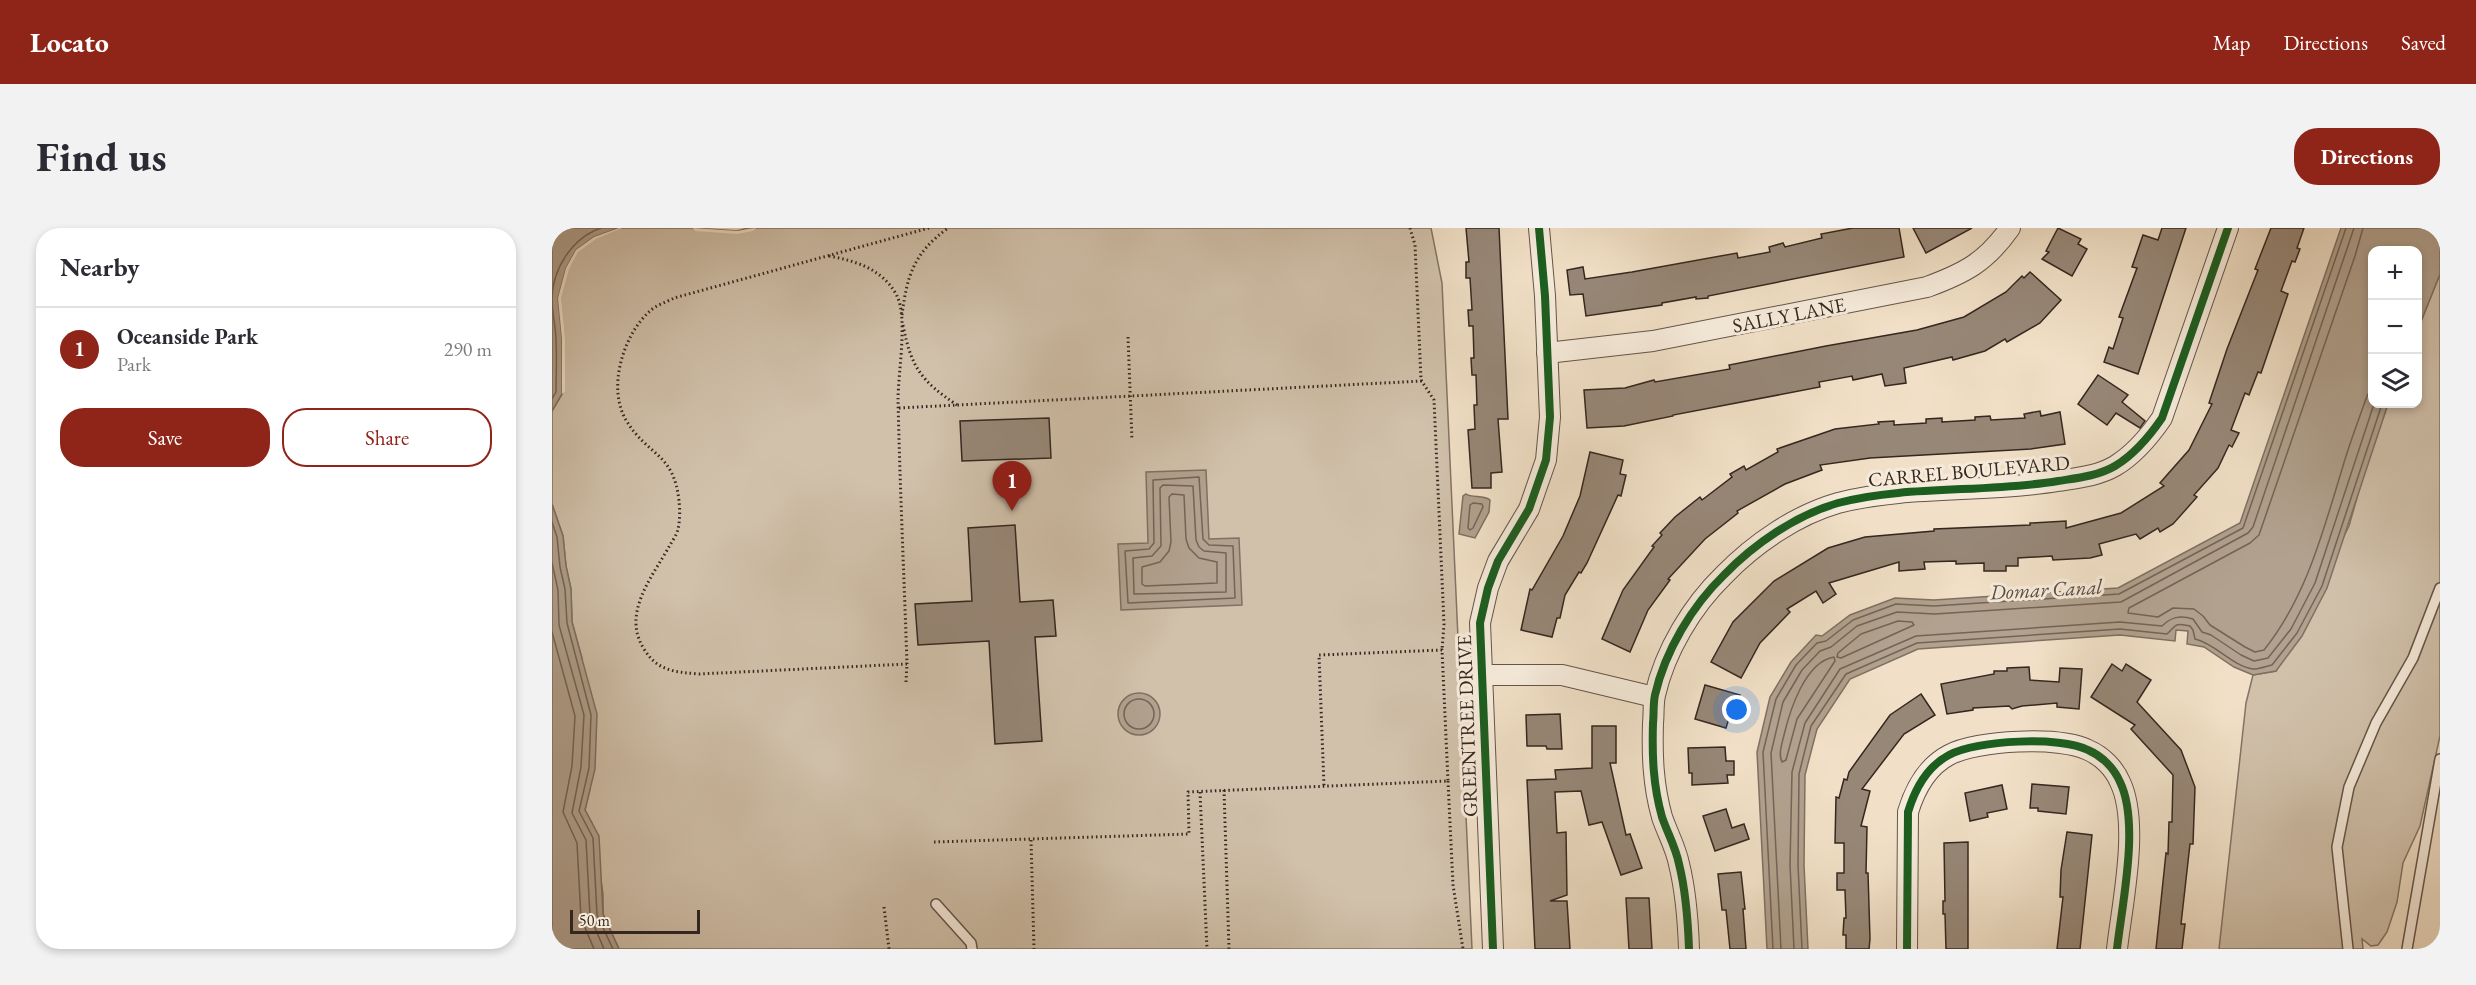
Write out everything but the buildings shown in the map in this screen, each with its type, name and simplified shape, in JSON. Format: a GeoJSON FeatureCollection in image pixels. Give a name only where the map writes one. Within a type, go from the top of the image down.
{"type":"FeatureCollection","features":[{"type":"Feature","properties":{"kind":"street","name":"GREENTREE DRIVE"},"geometry":{"type":"LineString","coordinates":[[1493,949],[1482,695],[1484,675],[1480,623],[1488,588],[1498,561],[1529,509],[1546,460],[1550,417],[1539,228]]}},
{"type":"Feature","properties":{"kind":"street","name":"SALLY LANE"},"geometry":{"type":"LineString","coordinates":[[1547,353],[1653,341],[1927,288],[1958,276],[1978,263],[1995,249],[2010,228]]}},
{"type":"Feature","properties":{"kind":"street","name":"CARREL BOULEVARD"},"geometry":{"type":"LineString","coordinates":[[1689,949],[1687,909],[1679,862],[1663,817],[1652,765],[1654,696],[1671,651],[1697,606],[1713,585],[1740,558],[1791,523],[1836,504],[1872,496],[2028,486],[2092,475],[2126,459],[2143,445],[2162,418],[2228,228]]}},
{"type":"Feature","properties":{"kind":"street"},"geometry":{"type":"LineString","coordinates":[[1484,675],[1562,675],[1654,696]]}},
{"type":"Feature","properties":{"kind":"street"},"geometry":{"type":"LineString","coordinates":[[1907,949],[1908,812],[1914,791],[1925,775],[1948,755],[1969,747],[2046,742],[2068,743],[2089,750],[2104,760],[2120,782],[2127,800],[2130,831],[2117,949]]}},
{"type":"Feature","properties":{"kind":"lane"},"geometry":{"type":"LineString","coordinates":[[2348,949],[2337,847],[2349,787],[2376,723],[2413,658],[2440,588]]}},
{"type":"Feature","properties":{"kind":"lane"},"geometry":{"type":"LineString","coordinates":[[2407,949],[2440,759]]}},
{"type":"Feature","properties":{"kind":"lane"},"geometry":{"type":"LineString","coordinates":[[936,904],[972,943],[972,949]]}},
{"type":"Feature","properties":{"kind":"path"},"geometry":{"type":"LineString","coordinates":[[907,664],[699,674],[671,672],[649,658],[638,640],[634,621],[641,596],[678,530],[680,504],[676,478],[662,457],[645,444],[625,419],[617,392],[621,362],[632,333],[651,310],[674,298],[929,228]]}},
{"type":"Feature","properties":{"kind":"path"},"geometry":{"type":"LineString","coordinates":[[906,682],[899,408],[902,318],[906,285],[917,258],[932,239],[948,228]]}},
{"type":"Feature","properties":{"kind":"path"},"geometry":{"type":"LineString","coordinates":[[1410,228],[1415,245],[1422,381],[1434,400],[1453,885],[1463,949]]}},
{"type":"Feature","properties":{"kind":"path"},"geometry":{"type":"LineString","coordinates":[[828,256],[857,261],[881,276],[897,297],[907,345],[917,370],[933,390],[958,406]]}},
{"type":"Feature","properties":{"kind":"path"},"geometry":{"type":"LineString","coordinates":[[1128,337],[1132,440]]}},
{"type":"Feature","properties":{"kind":"path"},"geometry":{"type":"LineString","coordinates":[[899,408],[1422,381]]}},
{"type":"Feature","properties":{"kind":"path"},"geometry":{"type":"LineString","coordinates":[[1324,786],[1319,655],[1442,650]]}},
{"type":"Feature","properties":{"kind":"path"},"geometry":{"type":"LineString","coordinates":[[934,842],[1189,834],[1188,792],[1448,781]]}},
{"type":"Feature","properties":{"kind":"path"},"geometry":{"type":"LineString","coordinates":[[1224,790],[1229,949]]}},
{"type":"Feature","properties":{"kind":"path"},"geometry":{"type":"LineString","coordinates":[[1200,792],[1207,949]]}},
{"type":"Feature","properties":{"kind":"path"},"geometry":{"type":"LineString","coordinates":[[1031,839],[1034,949]]}},
{"type":"Feature","properties":{"kind":"path"},"geometry":{"type":"LineString","coordinates":[[884,907],[889,949]]}},
{"type":"Feature","properties":{"kind":"shaded area"},"geometry":{"type":"Polygon","coordinates":[[[619,228],[696,228],[737,231],[748,228],[1431,228],[1442,283],[1472,949],[619,949],[603,914],[603,894],[592,823],[585,810],[590,789],[582,658],[572,622],[571,589],[563,536],[552,504],[552,411],[562,394],[558,298],[566,268],[576,250],[594,237],[619,228]]]}},
{"type":"Feature","properties":{"kind":"shaded area"},"geometry":{"type":"Polygon","coordinates":[[[2440,274],[2440,736],[2420,826],[2403,863],[2397,902],[2387,932],[2378,945],[2371,946],[2362,939],[2363,949],[2219,949],[2246,703],[2253,675],[2276,671],[2349,526],[2387,408],[2422,408],[2422,319],[2440,274]]]}},
{"type":"Feature","properties":{"kind":"water"},"geometry":{"type":"Polygon","coordinates":[[[552,228],[619,228],[594,237],[576,250],[566,268],[558,298],[562,339],[562,394],[552,411],[552,228]]]}},
{"type":"Feature","properties":{"kind":"water"},"geometry":{"type":"Polygon","coordinates":[[[2341,228],[2440,228],[2440,274],[2422,319],[2422,246],[2368,246],[2368,408],[2387,408],[2327,588],[2302,636],[2276,671],[2253,675],[2234,667],[2204,647],[2187,644],[2188,631],[2176,630],[2175,641],[2120,635],[1918,649],[1850,679],[1817,729],[1805,775],[1804,865],[1808,949],[1767,949],[1757,752],[1770,697],[1791,662],[1816,635],[1822,636],[1850,615],[1895,598],[1934,600],[2118,588],[2240,523],[2341,228]]]}},
{"type":"Feature","properties":{"kind":"water"},"geometry":{"type":"Polygon","coordinates":[[[1206,470],[1209,539],[1239,538],[1242,605],[1121,610],[1118,544],[1148,543],[1146,472],[1206,470]]]}},
{"type":"Feature","properties":{"kind":"water"},"geometry":{"type":"Polygon","coordinates":[[[1466,494],[1490,500],[1489,512],[1475,538],[1459,534],[1463,496],[1466,494]]]}},
{"type":"Feature","properties":{"kind":"water"},"geometry":{"type":"Polygon","coordinates":[[[552,504],[563,536],[571,589],[572,622],[597,714],[595,769],[585,810],[599,836],[603,914],[619,949],[552,949],[552,504]]]}},
{"type":"Feature","properties":{"kind":"water"},"geometry":{"type":"Polygon","coordinates":[[[1139,693],[1154,699],[1160,714],[1154,729],[1139,735],[1124,729],[1118,714],[1124,699],[1139,693]]]}},
{"type":"Feature","properties":{"kind":"pier"},"geometry":{"type":"Polygon","coordinates":[[[622,228],[596,239],[578,252],[569,269],[561,298],[565,339],[565,391],[562,394],[562,339],[558,298],[566,268],[576,250],[594,237],[622,228]]]}},
{"type":"Feature","properties":{"kind":"pier"},"geometry":{"type":"Polygon","coordinates":[[[693,228],[737,231],[756,228],[753,231],[737,234],[695,231],[693,228]]]}},
{"type":"Feature","properties":{"kind":"cycle path"},"geometry":{"type":"LineString","coordinates":[[1493,949],[1480,623],[1488,588],[1498,561],[1529,509],[1546,460],[1550,417],[1545,296],[1539,228]]}},
{"type":"Feature","properties":{"kind":"cycle path"},"geometry":{"type":"LineString","coordinates":[[1689,949],[1681,875],[1676,852],[1662,817],[1655,782],[1653,723],[1655,695],[1666,662],[1681,630],[1701,601],[1736,563],[1762,542],[1791,523],[1822,508],[1864,497],[1919,491],[2031,485],[2080,478],[2108,469],[2122,461],[2141,445],[2162,418],[2228,228]]}},
{"type":"Feature","properties":{"kind":"cycle path"},"geometry":{"type":"LineString","coordinates":[[1907,949],[1908,812],[1922,779],[1941,760],[1962,750],[1998,743],[2039,741],[2088,750],[2103,759],[2120,782],[2126,799],[2129,841],[2117,949]]}},
{"type":"Feature","properties":{"kind":"place","name":"Oceanside Park"},"geometry":{"type":"Point","coordinates":[1012,511]}},
{"type":"Feature","properties":{"kind":"water label","name":"Domar Canal"},"geometry":{"type":"Point","coordinates":[2046,589]}}]}
